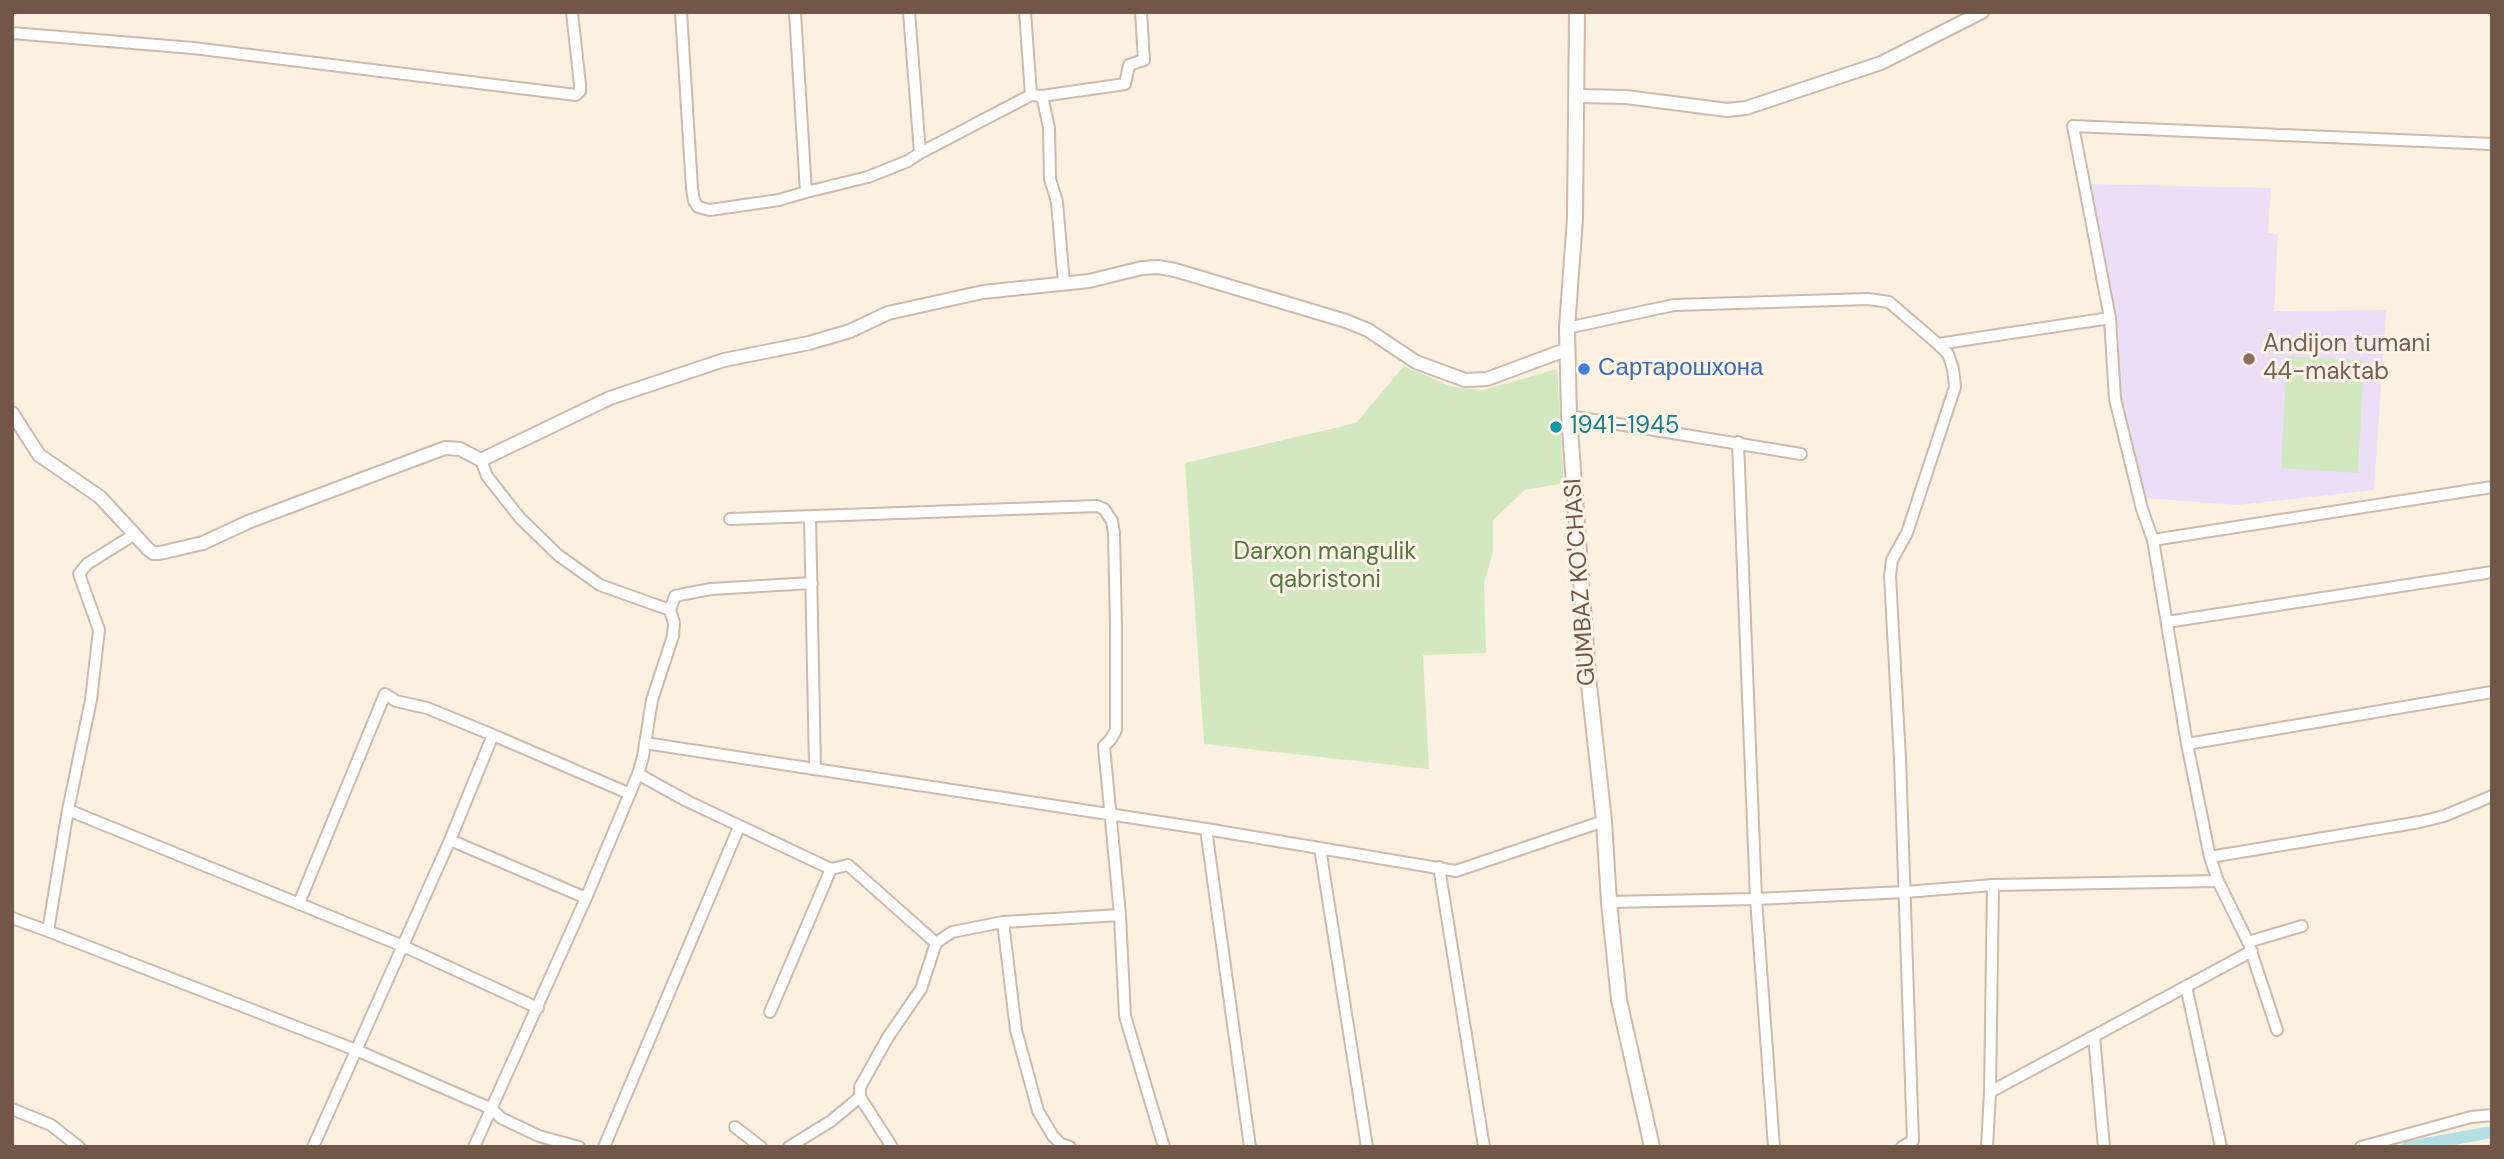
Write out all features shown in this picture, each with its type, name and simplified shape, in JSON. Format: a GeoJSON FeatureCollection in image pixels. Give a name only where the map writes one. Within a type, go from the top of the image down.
{"type":"FeatureCollection","features":[{"type":"Feature","properties":{"kind":"main road","name":"GUMBAZ KO'CHASI"},"geometry":{"type":"LineString","coordinates":[[1577,12],[1575,218],[1567,328],[1569,416],[1588,676],[1604,821],[1619,1000],[1652,1147]]}},
{"type":"Feature","properties":{"kind":"street"},"geometry":{"type":"LineString","coordinates":[[12,33],[193,48],[579,94],[572,12]]}},
{"type":"Feature","properties":{"kind":"street"},"geometry":{"type":"LineString","coordinates":[[681,12],[694,201],[702,210],[779,200],[868,177],[908,161],[1037,96],[1125,84],[1129,65],[1144,60],[1141,12]]}},
{"type":"Feature","properties":{"kind":"street"},"geometry":{"type":"LineString","coordinates":[[795,12],[806,192]]}},
{"type":"Feature","properties":{"kind":"street"},"geometry":{"type":"LineString","coordinates":[[909,12],[920,153]]}},
{"type":"Feature","properties":{"kind":"street"},"geometry":{"type":"LineString","coordinates":[[1025,12],[1037,96],[1049,128],[1050,178],[1057,202],[1065,284]]}},
{"type":"Feature","properties":{"kind":"street"},"geometry":{"type":"LineString","coordinates":[[1576,96],[1626,97],[1727,110],[1746,108],[1881,63],[1982,12]]}},
{"type":"Feature","properties":{"kind":"street"},"geometry":{"type":"LineString","coordinates":[[2277,1030],[2250,947],[2218,881],[2210,857],[2187,744],[2153,540],[2142,509],[2115,399],[2110,318],[2073,126],[2492,144]]}},
{"type":"Feature","properties":{"kind":"street"},"geometry":{"type":"LineString","coordinates":[[481,460],[610,398],[724,360],[809,343],[850,331],[888,313],[983,292],[1089,281],[1142,268],[1175,270],[1346,321],[1368,330],[1416,362],[1465,380],[1487,379],[1568,349]]}},
{"type":"Feature","properties":{"kind":"street"},"geometry":{"type":"LineString","coordinates":[[1567,328],[1674,305],[1868,299],[1889,302],[1948,355],[1955,387],[1908,533],[1892,560],[1890,576],[1905,892],[1913,1141],[1902,1147]]}},
{"type":"Feature","properties":{"kind":"street"},"geometry":{"type":"LineString","coordinates":[[1938,344],[2110,318]]}},
{"type":"Feature","properties":{"kind":"street"},"geometry":{"type":"LineString","coordinates":[[12,413],[39,455],[100,497],[153,553],[174,551],[203,543],[248,522],[445,449],[460,449],[481,460],[487,476],[520,518],[558,555],[600,585],[670,610]]}},
{"type":"Feature","properties":{"kind":"street"},"geometry":{"type":"LineString","coordinates":[[1569,416],[1801,454]]}},
{"type":"Feature","properties":{"kind":"street"},"geometry":{"type":"LineString","coordinates":[[1738,442],[1756,899],[1774,1147]]}},
{"type":"Feature","properties":{"kind":"street"},"geometry":{"type":"LineString","coordinates":[[2153,540],[2492,487]]}},
{"type":"Feature","properties":{"kind":"street"},"geometry":{"type":"LineString","coordinates":[[730,519],[1097,506],[1104,509],[1112,521],[1114,533],[1115,730],[1104,746],[1120,915],[1125,1016],[1164,1147]]}},
{"type":"Feature","properties":{"kind":"street"},"geometry":{"type":"LineString","coordinates":[[810,517],[815,769]]}},
{"type":"Feature","properties":{"kind":"street"},"geometry":{"type":"LineString","coordinates":[[48,931],[68,810],[91,700],[100,630],[79,574],[88,564],[135,534]]}},
{"type":"Feature","properties":{"kind":"street"},"geometry":{"type":"LineString","coordinates":[[2167,622],[2492,572]]}},
{"type":"Feature","properties":{"kind":"street"},"geometry":{"type":"LineString","coordinates":[[474,1147],[538,1008],[638,774],[652,700],[673,636],[674,623],[670,610],[675,596],[711,589],[812,583]]}},
{"type":"Feature","properties":{"kind":"street"},"geometry":{"type":"LineString","coordinates":[[2187,744],[2492,692]]}},
{"type":"Feature","properties":{"kind":"street"},"geometry":{"type":"LineString","coordinates":[[299,903],[385,694],[396,701],[427,708],[628,793]]}},
{"type":"Feature","properties":{"kind":"street"},"geometry":{"type":"LineString","coordinates":[[313,1147],[450,840],[493,735]]}},
{"type":"Feature","properties":{"kind":"street"},"geometry":{"type":"LineString","coordinates":[[645,743],[1206,828],[1455,871],[1604,821]]}},
{"type":"Feature","properties":{"kind":"street"},"geometry":{"type":"LineString","coordinates":[[638,774],[687,802],[831,869],[844,865],[855,870],[936,943]]}},
{"type":"Feature","properties":{"kind":"street"},"geometry":{"type":"LineString","coordinates":[[2210,857],[2420,822],[2444,816],[2492,796]]}},
{"type":"Feature","properties":{"kind":"street"},"geometry":{"type":"LineString","coordinates":[[68,810],[403,946],[538,1008]]}},
{"type":"Feature","properties":{"kind":"street"},"geometry":{"type":"LineString","coordinates":[[604,1147],[739,827]]}},
{"type":"Feature","properties":{"kind":"street"},"geometry":{"type":"LineString","coordinates":[[1206,828],[1250,1147]]}},
{"type":"Feature","properties":{"kind":"street"},"geometry":{"type":"LineString","coordinates":[[450,840],[586,898]]}},
{"type":"Feature","properties":{"kind":"street"},"geometry":{"type":"LineString","coordinates":[[1320,848],[1367,1147]]}},
{"type":"Feature","properties":{"kind":"street"},"geometry":{"type":"LineString","coordinates":[[1439,867],[1484,1147]]}},
{"type":"Feature","properties":{"kind":"street"},"geometry":{"type":"LineString","coordinates":[[770,1012],[831,869]]}},
{"type":"Feature","properties":{"kind":"street"},"geometry":{"type":"LineString","coordinates":[[1609,902],[1756,899],[1993,885],[2218,881]]}},
{"type":"Feature","properties":{"kind":"street"},"geometry":{"type":"LineString","coordinates":[[1987,1147],[1993,885]]}},
{"type":"Feature","properties":{"kind":"street"},"geometry":{"type":"LineString","coordinates":[[789,1147],[831,1121],[860,1097],[864,1078],[888,1037],[922,989],[936,943],[952,932],[1003,922],[1120,915]]}},
{"type":"Feature","properties":{"kind":"street"},"geometry":{"type":"LineString","coordinates":[[12,918],[356,1050],[492,1109],[501,1118],[539,1136],[579,1147]]}},
{"type":"Feature","properties":{"kind":"street"},"geometry":{"type":"LineString","coordinates":[[1003,922],[1016,1030],[1038,1111],[1053,1136],[1061,1144],[1070,1147]]}},
{"type":"Feature","properties":{"kind":"street"},"geometry":{"type":"LineString","coordinates":[[1990,1092],[2186,986],[2250,947],[2302,926]]}},
{"type":"Feature","properties":{"kind":"street"},"geometry":{"type":"LineString","coordinates":[[2186,986],[2221,1147]]}},
{"type":"Feature","properties":{"kind":"street"},"geometry":{"type":"LineString","coordinates":[[2094,1036],[2104,1147]]}},
{"type":"Feature","properties":{"kind":"street"},"geometry":{"type":"LineString","coordinates":[[860,1097],[892,1147]]}},
{"type":"Feature","properties":{"kind":"street"},"geometry":{"type":"LineString","coordinates":[[12,1109],[51,1125],[79,1147]]}},
{"type":"Feature","properties":{"kind":"street"},"geometry":{"type":"LineString","coordinates":[[2361,1147],[2471,1117],[2492,1115]]}},
{"type":"Feature","properties":{"kind":"street"},"geometry":{"type":"LineString","coordinates":[[735,1127],[761,1147]]}},
{"type":"Feature","properties":{"kind":"shaded area","name":"Andijon tumani 44-maktab"},"geometry":{"type":"Polygon","coordinates":[[[2087,184],[2271,188],[2268,233],[2278,234],[2274,311],[2386,310],[2374,490],[2237,505],[2143,498],[2117,398],[2087,184]]]}},
{"type":"Feature","properties":{"kind":"green space"},"geometry":{"type":"Polygon","coordinates":[[[2287,356],[2364,361],[2358,473],[2281,468],[2287,356]]]}},
{"type":"Feature","properties":{"kind":"green space","name":"Darxon mangulik qabristoni"},"geometry":{"type":"Polygon","coordinates":[[[1404,366],[1452,387],[1483,390],[1557,369],[1564,483],[1525,490],[1493,520],[1493,552],[1484,583],[1486,653],[1423,655],[1429,769],[1204,744],[1185,463],[1356,423],[1404,366]]]}},
{"type":"Feature","properties":{"kind":"waterway"},"geometry":{"type":"LineString","coordinates":[[2408,1147],[2492,1132]]}},
{"type":"Feature","properties":{"kind":"place","name":"Andijon tumani 44-maktab"},"geometry":{"type":"Point","coordinates":[2249,359]}},
{"type":"Feature","properties":{"kind":"place","name":"Сартарошхона"},"geometry":{"type":"Point","coordinates":[1584,369]}},
{"type":"Feature","properties":{"kind":"place","name":"1941-1945"},"geometry":{"type":"Point","coordinates":[1556,427]}}]}
